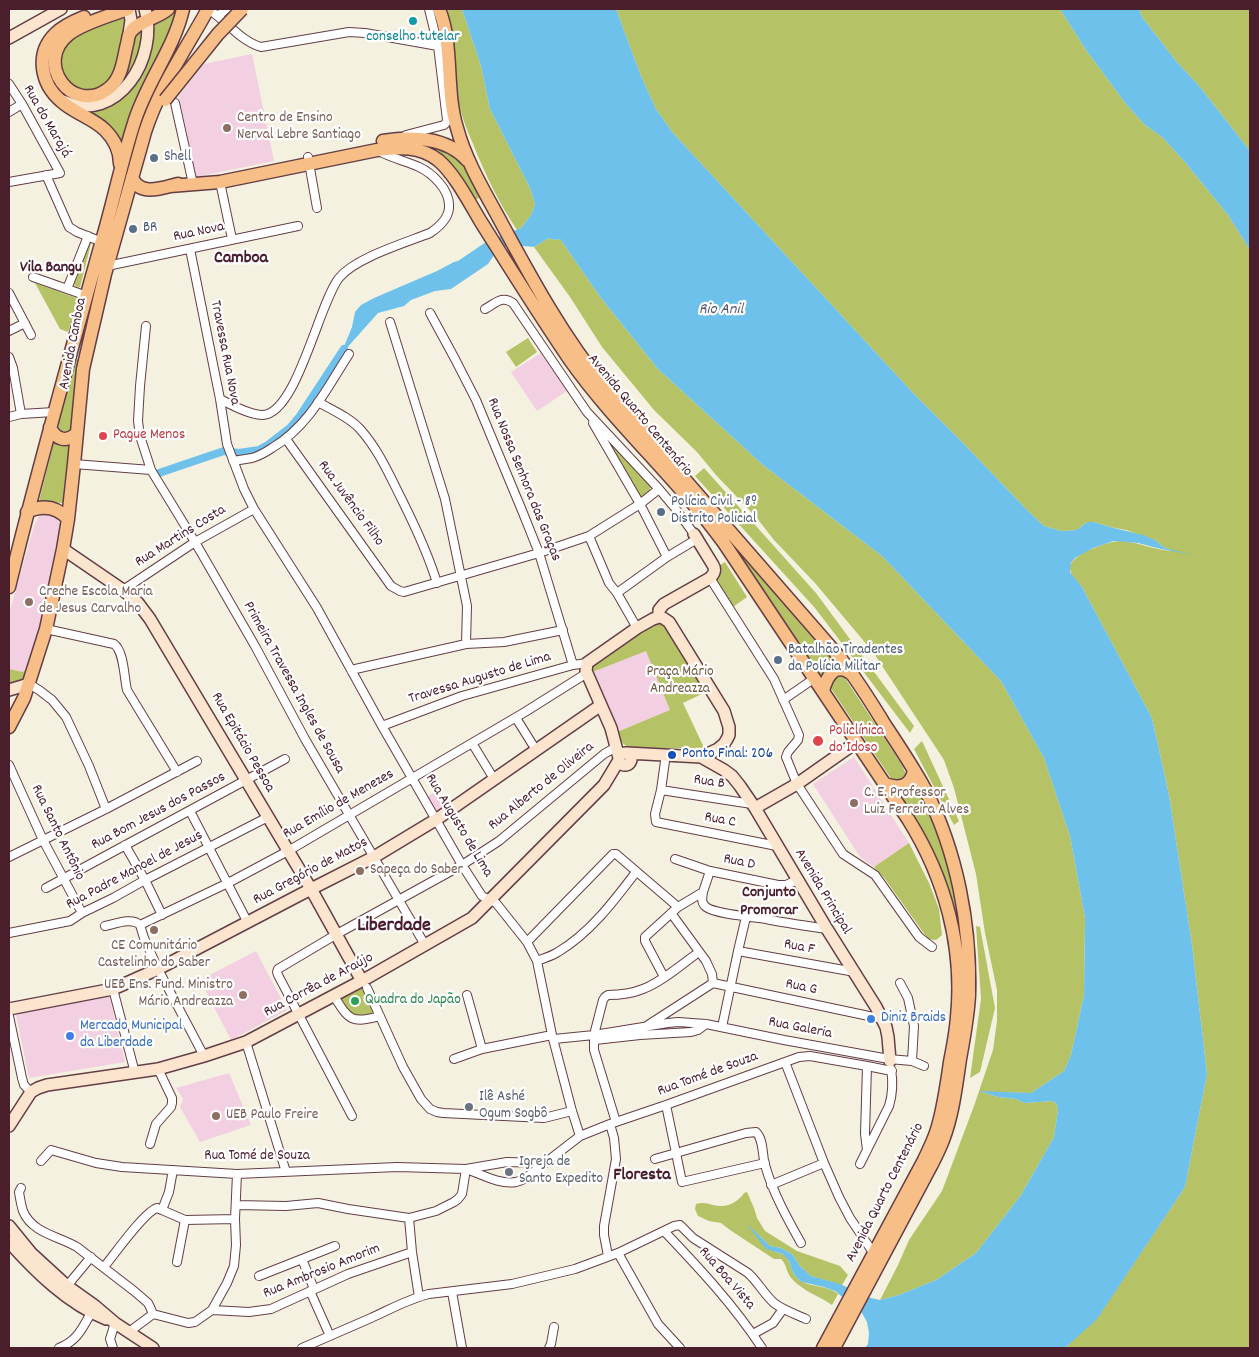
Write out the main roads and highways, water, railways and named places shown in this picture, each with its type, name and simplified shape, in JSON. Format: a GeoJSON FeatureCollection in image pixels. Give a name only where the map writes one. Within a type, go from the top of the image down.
{"type":"FeatureCollection","features":[{"type":"Feature","properties":{"kind":"main road"},"geometry":{"type":"LineString","coordinates":[[120,171],[119,154],[110,135],[102,127],[69,108],[55,96],[48,86],[42,69],[43,57],[48,42],[64,26],[74,21],[107,12],[129,9]]}},
{"type":"Feature","properties":{"kind":"main road"},"geometry":{"type":"LineString","coordinates":[[107,12],[69,34],[60,44],[54,56],[58,78],[65,87],[75,94],[87,96],[98,94],[114,84],[120,74],[129,34],[147,15],[163,13],[168,9]]}},
{"type":"Feature","properties":{"kind":"main road","name":"Avenida Camboa"},"geometry":{"type":"LineString","coordinates":[[9,587],[27,512],[120,171],[139,108],[175,34],[183,9]]}},
{"type":"Feature","properties":{"kind":"main road"},"geometry":{"type":"LineString","coordinates":[[145,130],[170,101],[218,34],[242,9]]}},
{"type":"Feature","properties":{"kind":"main road"},"geometry":{"type":"LineString","coordinates":[[439,9],[446,30],[454,118],[461,142],[474,171]]}},
{"type":"Feature","properties":{"kind":"main road","name":"Avenida Camboa"},"geometry":{"type":"LineString","coordinates":[[9,727],[24,698],[46,629],[68,519],[83,369],[107,266],[145,130],[160,96],[212,11]]}},
{"type":"Feature","properties":{"kind":"main road"},"geometry":{"type":"LineString","coordinates":[[132,177],[140,188],[147,190],[376,146],[394,139],[419,139],[447,145],[457,150],[474,171]]}},
{"type":"Feature","properties":{"kind":"main road","name":"Avenida Quarto Centenário"},"geometry":{"type":"LineString","coordinates":[[376,146],[416,149],[431,156],[448,170],[517,279],[583,377],[698,510],[724,543],[914,828],[928,854],[944,895],[952,924],[957,961],[958,1004],[954,1070]]}},
{"type":"Feature","properties":{"kind":"main road"},"geometry":{"type":"LineString","coordinates":[[193,182],[220,182],[308,160]]}},
{"type":"Feature","properties":{"kind":"main road","name":"Avenida Quarto Centenário"},"geometry":{"type":"LineString","coordinates":[[474,171],[561,328],[594,375],[831,645],[853,675],[914,770],[944,834],[956,875],[964,916],[968,952],[967,1014],[950,1091],[947,1129],[939,1149],[843,1320],[823,1348]]}},
{"type":"Feature","properties":{"kind":"main road"},"geometry":{"type":"LineString","coordinates":[[125,202],[135,196],[164,187]]}},
{"type":"Feature","properties":{"kind":"main road"},"geometry":{"type":"LineString","coordinates":[[50,426],[55,436],[60,439],[69,438],[76,434]]}},
{"type":"Feature","properties":{"kind":"main road"},"geometry":{"type":"LineString","coordinates":[[27,512],[37,508],[48,507],[60,512],[68,519]]}},
{"type":"Feature","properties":{"kind":"main road"},"geometry":{"type":"LineString","coordinates":[[823,691],[826,680],[834,671],[845,670],[853,675]]}},
{"type":"Feature","properties":{"kind":"main road"},"geometry":{"type":"LineString","coordinates":[[885,784],[893,787],[904,785],[912,777],[914,770]]}},
{"type":"Feature","properties":{"kind":"main road","name":"Avenida Quarto Centenário"},"geometry":{"type":"LineString","coordinates":[[866,1279],[874,1254],[934,1139],[950,1091]]}},
{"type":"Feature","properties":{"kind":"main road","name":"Avenida Quarto Centenário"},"geometry":{"type":"LineString","coordinates":[[834,1348],[843,1320]]}},
{"type":"Feature","properties":{"kind":"water","name":"Rio Anil"},"geometry":{"type":"Polygon","coordinates":[[[462,9],[616,9],[641,76],[656,109],[673,133],[914,394],[1029,512],[1044,526],[1062,531],[1077,530],[1087,522],[1094,522],[1143,535],[1155,540],[1165,548],[1194,555],[1138,543],[1114,541],[1093,548],[1075,558],[1071,563],[1070,572],[1082,587],[1152,718],[1169,795],[1192,945],[1207,1074],[1185,1187],[1097,1319],[1065,1348],[865,1348],[868,1344],[869,1333],[867,1322],[862,1313],[835,1291],[802,1282],[796,1277],[789,1261],[783,1254],[766,1249],[746,1223],[770,1246],[781,1248],[792,1254],[800,1266],[811,1276],[840,1284],[880,1300],[899,1295],[936,1280],[976,1253],[1021,1195],[1054,1137],[1058,1110],[1057,1105],[1053,1101],[1025,1103],[1016,1099],[998,1097],[979,1091],[1031,1093],[1064,1071],[1071,1055],[1084,995],[1085,918],[1070,836],[1044,758],[1001,681],[882,556],[763,465],[658,369],[601,298],[560,239],[549,238],[534,247],[506,246],[496,252],[488,264],[451,289],[435,291],[411,300],[404,306],[378,313],[345,350],[343,349],[352,327],[355,312],[361,305],[458,261],[486,242],[521,228],[531,215],[535,204],[530,188],[490,109],[481,66],[462,9]]]}},
{"type":"Feature","properties":{"kind":"water"},"geometry":{"type":"Polygon","coordinates":[[[1060,9],[1139,9],[1142,17],[1176,61],[1200,87],[1250,151],[1250,250],[1228,215],[1184,161],[1162,137],[1144,124],[1126,104],[1086,50],[1060,9]]]}},
{"type":"Feature","properties":{"kind":"waterway"},"geometry":{"type":"LineString","coordinates":[[159,473],[224,451],[239,453],[259,450],[268,445],[290,428],[300,416],[344,349]]}},
{"type":"Feature","properties":{"kind":"place","name":"conselho tutelar"},"geometry":{"type":"Point","coordinates":[413,21]}},
{"type":"Feature","properties":{"kind":"place","name":"Centro de Ensino Nerval Lebre Santiago"},"geometry":{"type":"Point","coordinates":[227,128]}},
{"type":"Feature","properties":{"kind":"place","name":"Shell"},"geometry":{"type":"Point","coordinates":[154,158]}},
{"type":"Feature","properties":{"kind":"place","name":"BR"},"geometry":{"type":"Point","coordinates":[133,229]}},
{"type":"Feature","properties":{"kind":"place","name":"Pague Menos"},"geometry":{"type":"Point","coordinates":[103,436]}},
{"type":"Feature","properties":{"kind":"place","name":"Polícia Civil - 8º Distrito Policial"},"geometry":{"type":"Point","coordinates":[661,512]}},
{"type":"Feature","properties":{"kind":"place","name":"Creche Escola Maria de Jesus Carvalho"},"geometry":{"type":"Point","coordinates":[29,602]}},
{"type":"Feature","properties":{"kind":"place","name":"Batalhão Tiradentes da Polícia Militar"},"geometry":{"type":"Point","coordinates":[778,660]}},
{"type":"Feature","properties":{"kind":"place","name":"Policlínica do Idoso"},"geometry":{"type":"Point","coordinates":[818,741]}},
{"type":"Feature","properties":{"kind":"place","name":"Ponto Final: 206"},"geometry":{"type":"Point","coordinates":[672,755]}},
{"type":"Feature","properties":{"kind":"place","name":"C. E. Professor Luiz Ferreira Alves"},"geometry":{"type":"Point","coordinates":[854,803]}},
{"type":"Feature","properties":{"kind":"place","name":"Sapeça do Saber"},"geometry":{"type":"Point","coordinates":[360,871]}},
{"type":"Feature","properties":{"kind":"place","name":"CE Comunitário Castelinho do Saber"},"geometry":{"type":"Point","coordinates":[154,930]}},
{"type":"Feature","properties":{"kind":"place","name":"UEB Ens. Fund. Ministro Mário Andreazza"},"geometry":{"type":"Point","coordinates":[243,995]}},
{"type":"Feature","properties":{"kind":"place","name":"Quadra do Japão"},"geometry":{"type":"Point","coordinates":[355,1001]}},
{"type":"Feature","properties":{"kind":"place","name":"Diniz Braids"},"geometry":{"type":"Point","coordinates":[871,1019]}},
{"type":"Feature","properties":{"kind":"place","name":"Mercado Municipal da Liberdade"},"geometry":{"type":"Point","coordinates":[70,1036]}},
{"type":"Feature","properties":{"kind":"place","name":"Ilê Ashé Ogum Sogbô"},"geometry":{"type":"Point","coordinates":[469,1107]}},
{"type":"Feature","properties":{"kind":"place","name":"UEB Paulo Freire"},"geometry":{"type":"Point","coordinates":[216,1116]}},
{"type":"Feature","properties":{"kind":"place","name":"Igreja de Santo Expedito"},"geometry":{"type":"Point","coordinates":[509,1172]}},
{"type":"Feature","properties":{"kind":"district","name":"Camboa"},"geometry":{"type":"Point","coordinates":[241,260]}},
{"type":"Feature","properties":{"kind":"district","name":"Vila Bangu"},"geometry":{"type":"Point","coordinates":[51,269]}},
{"type":"Feature","properties":{"kind":"district","name":"Conjunto Promorar"},"geometry":{"type":"Point","coordinates":[769,903]}},
{"type":"Feature","properties":{"kind":"district","name":"Liberdade"},"geometry":{"type":"Point","coordinates":[394,927]}},
{"type":"Feature","properties":{"kind":"district","name":"Floresta"},"geometry":{"type":"Point","coordinates":[642,1177]}},
{"type":"Feature","properties":{"kind":"park label","name":"Praça Mário Andreazza"},"geometry":{"type":"Point","coordinates":[680,682]}}]}
